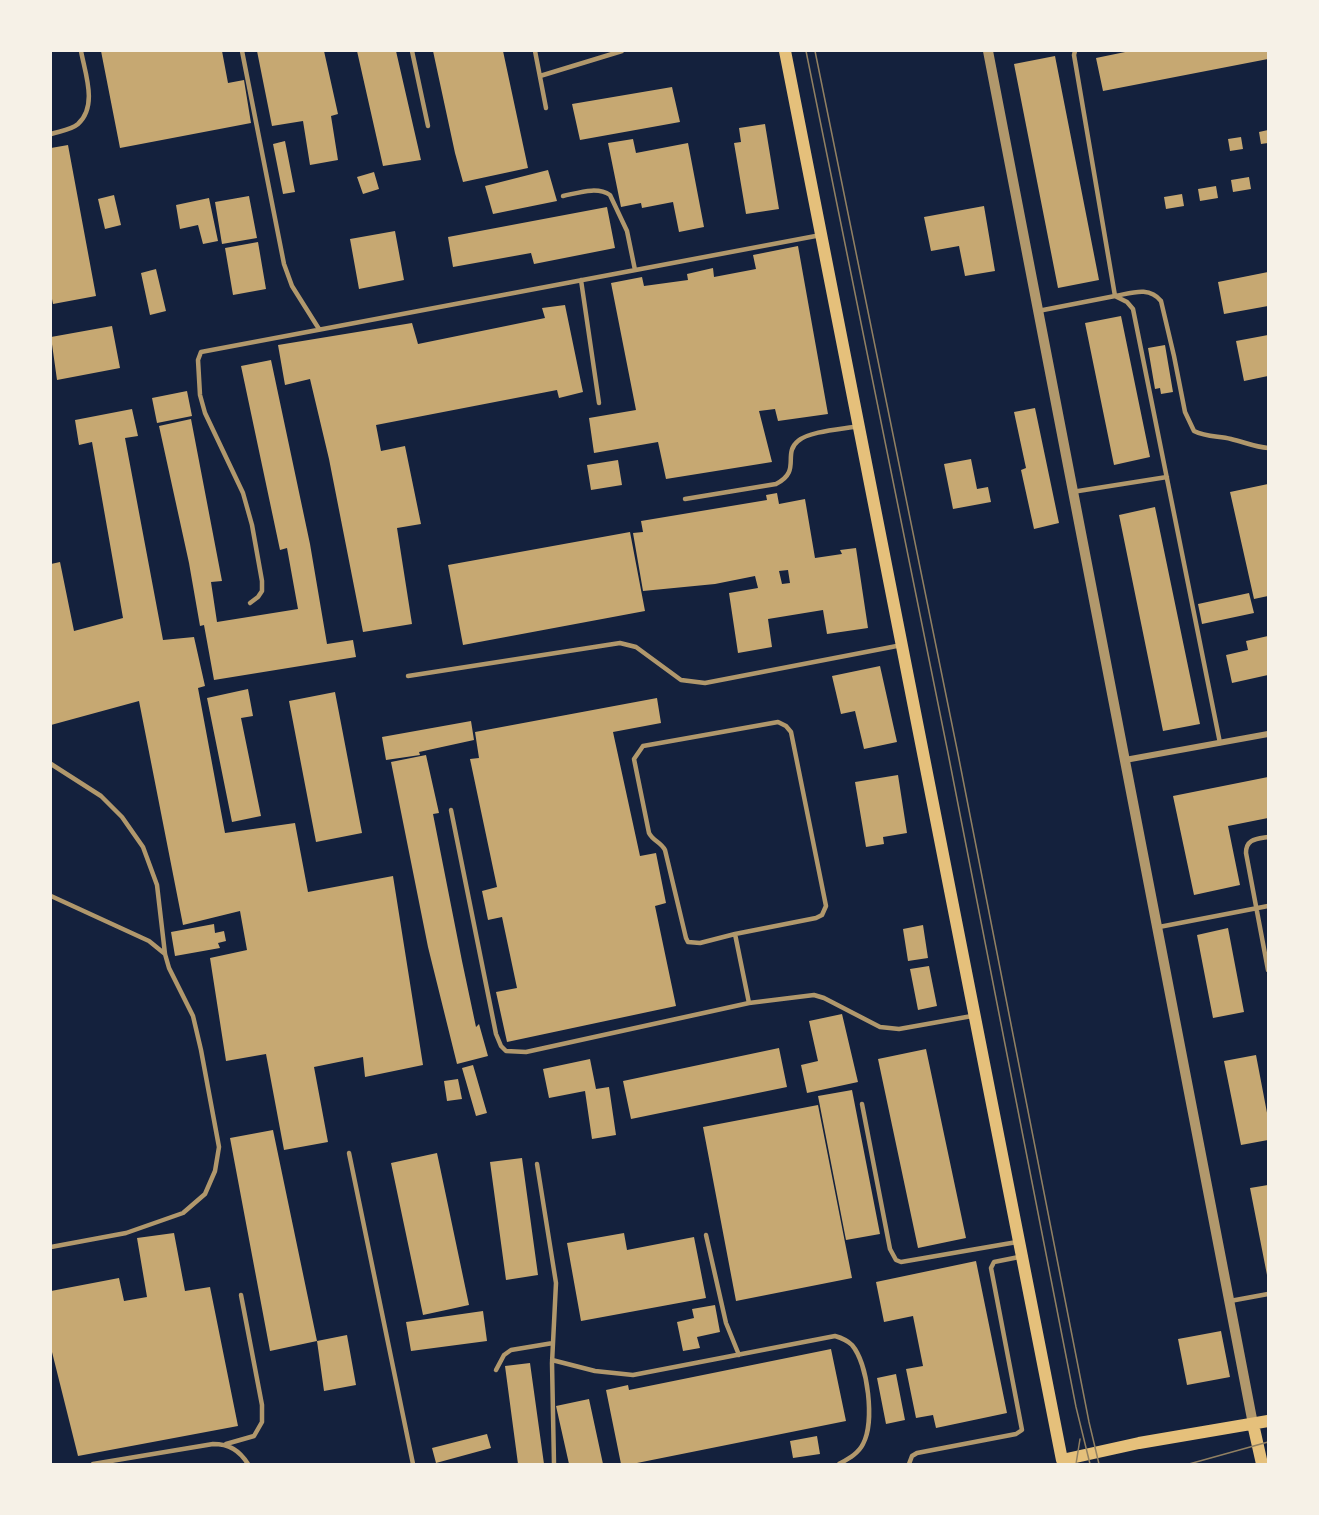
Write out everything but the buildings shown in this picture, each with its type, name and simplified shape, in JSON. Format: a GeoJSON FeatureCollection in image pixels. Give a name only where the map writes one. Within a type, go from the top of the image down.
{"type":"FeatureCollection","features":[{"type":"Feature","properties":{"kind":"main road"},"geometry":{"type":"LineString","coordinates":[[785,51],[1061,1462],[1139,1443],[1268,1421]]}},
{"type":"Feature","properties":{"kind":"main road"},"geometry":{"type":"LineString","coordinates":[[1253,1424],[1262,1464]]}},
{"type":"Feature","properties":{"kind":"street"},"geometry":{"type":"LineString","coordinates":[[988,51],[1253,1424]]}},
{"type":"Feature","properties":{"kind":"street"},"geometry":{"type":"LineString","coordinates":[[1124,760],[1268,734]]}},
{"type":"Feature","properties":{"kind":"lane"},"geometry":{"type":"LineString","coordinates":[[51,134],[78,123],[86,111],[89,98],[81,51]]}},
{"type":"Feature","properties":{"kind":"lane"},"geometry":{"type":"LineString","coordinates":[[242,51],[284,264],[292,286],[319,329]]}},
{"type":"Feature","properties":{"kind":"lane"},"geometry":{"type":"LineString","coordinates":[[412,51],[428,126]]}},
{"type":"Feature","properties":{"kind":"lane"},"geometry":{"type":"LineString","coordinates":[[535,51],[546,108]]}},
{"type":"Feature","properties":{"kind":"lane"},"geometry":{"type":"LineString","coordinates":[[540,76],[622,51]]}},
{"type":"Feature","properties":{"kind":"lane"},"geometry":{"type":"LineString","coordinates":[[1075,51],[1115,296]]}},
{"type":"Feature","properties":{"kind":"lane"},"geometry":{"type":"LineString","coordinates":[[563,196],[591,191],[605,191],[610,195],[627,231],[635,270]]}},
{"type":"Feature","properties":{"kind":"lane"},"geometry":{"type":"LineString","coordinates":[[250,603],[262,591],[262,581],[252,525],[243,493],[205,413],[200,395],[198,356],[207,350],[821,235]]}},
{"type":"Feature","properties":{"kind":"lane"},"geometry":{"type":"LineString","coordinates":[[581,280],[599,403]]}},
{"type":"Feature","properties":{"kind":"lane"},"geometry":{"type":"LineString","coordinates":[[1038,311],[1145,291],[1156,296],[1161,302],[1185,412],[1194,432],[1268,448]]}},
{"type":"Feature","properties":{"kind":"lane"},"geometry":{"type":"LineString","coordinates":[[1115,296],[1127,302],[1133,309],[1220,743]]}},
{"type":"Feature","properties":{"kind":"lane"},"geometry":{"type":"LineString","coordinates":[[685,499],[776,484],[787,477],[794,445],[799,439],[859,426]]}},
{"type":"Feature","properties":{"kind":"lane"},"geometry":{"type":"LineString","coordinates":[[1072,492],[1167,477]]}},
{"type":"Feature","properties":{"kind":"lane"},"geometry":{"type":"LineString","coordinates":[[408,676],[620,643],[636,648],[681,680],[705,683],[902,645]]}},
{"type":"Feature","properties":{"kind":"lane"},"geometry":{"type":"LineString","coordinates":[[778,722],[791,732],[826,906],[822,915],[816,918],[735,934],[700,943],[688,942],[665,850],[663,845],[651,838],[648,833],[634,759],[643,747],[778,722]]}},
{"type":"Feature","properties":{"kind":"lane"},"geometry":{"type":"LineString","coordinates":[[51,764],[100,796],[122,817],[143,847],[157,885],[165,954],[193,1016],[219,1147],[215,1171],[204,1194],[183,1213],[126,1233],[51,1247]]}},
{"type":"Feature","properties":{"kind":"lane"},"geometry":{"type":"LineString","coordinates":[[451,810],[496,1034],[506,1051],[526,1052],[749,1003],[814,995],[825,998],[880,1027],[889,1029],[975,1015]]}},
{"type":"Feature","properties":{"kind":"lane"},"geometry":{"type":"LineString","coordinates":[[1268,837],[1250,841],[1246,848],[1268,970]]}},
{"type":"Feature","properties":{"kind":"lane"},"geometry":{"type":"LineString","coordinates":[[51,896],[149,941],[165,954]]}},
{"type":"Feature","properties":{"kind":"lane"},"geometry":{"type":"LineString","coordinates":[[1157,927],[1268,906]]}},
{"type":"Feature","properties":{"kind":"lane"},"geometry":{"type":"LineString","coordinates":[[735,934],[749,1003]]}},
{"type":"Feature","properties":{"kind":"lane"},"geometry":{"type":"LineString","coordinates":[[862,1104],[890,1249],[896,1260],[901,1262],[1019,1242]]}},
{"type":"Feature","properties":{"kind":"lane"},"geometry":{"type":"LineString","coordinates":[[350,1153],[412,1464]]}},
{"type":"Feature","properties":{"kind":"lane"},"geometry":{"type":"LineString","coordinates":[[537,1164],[556,1283],[552,1360],[554,1464]]}},
{"type":"Feature","properties":{"kind":"lane"},"geometry":{"type":"LineString","coordinates":[[706,1235],[726,1323],[739,1355]]}},
{"type":"Feature","properties":{"kind":"lane"},"geometry":{"type":"LineString","coordinates":[[909,1464],[912,1456],[917,1453],[1016,1434],[1022,1430],[991,1268],[994,1262],[1022,1256]]}},
{"type":"Feature","properties":{"kind":"lane"},"geometry":{"type":"LineString","coordinates":[[1230,1301],[1268,1294]]}},
{"type":"Feature","properties":{"kind":"lane"},"geometry":{"type":"LineString","coordinates":[[93,1464],[213,1444],[226,1444],[254,1436],[262,1422],[262,1405],[241,1295]]}},
{"type":"Feature","properties":{"kind":"lane"},"geometry":{"type":"LineString","coordinates":[[552,1360],[625,1376],[836,1336],[845,1339],[852,1345],[863,1368],[869,1422],[868,1433],[860,1450],[838,1464]]}},
{"type":"Feature","properties":{"kind":"lane"},"geometry":{"type":"LineString","coordinates":[[496,1370],[504,1355],[511,1350],[553,1343]]}},
{"type":"Feature","properties":{"kind":"lane"},"geometry":{"type":"LineString","coordinates":[[226,1444],[237,1450],[249,1464]]}},
{"type":"Feature","properties":{"kind":"tram line"},"geometry":{"type":"LineString","coordinates":[[806,51],[948,753],[1076,1407],[1090,1464]]}},
{"type":"Feature","properties":{"kind":"tram line"},"geometry":{"type":"LineString","coordinates":[[815,51],[1099,1464]]}},
{"type":"Feature","properties":{"kind":"tram line"},"geometry":{"type":"LineString","coordinates":[[1076,1464],[1080,1439]]}},
{"type":"Feature","properties":{"kind":"tram line"},"geometry":{"type":"LineString","coordinates":[[1189,1464],[1268,1442]]}}]}
